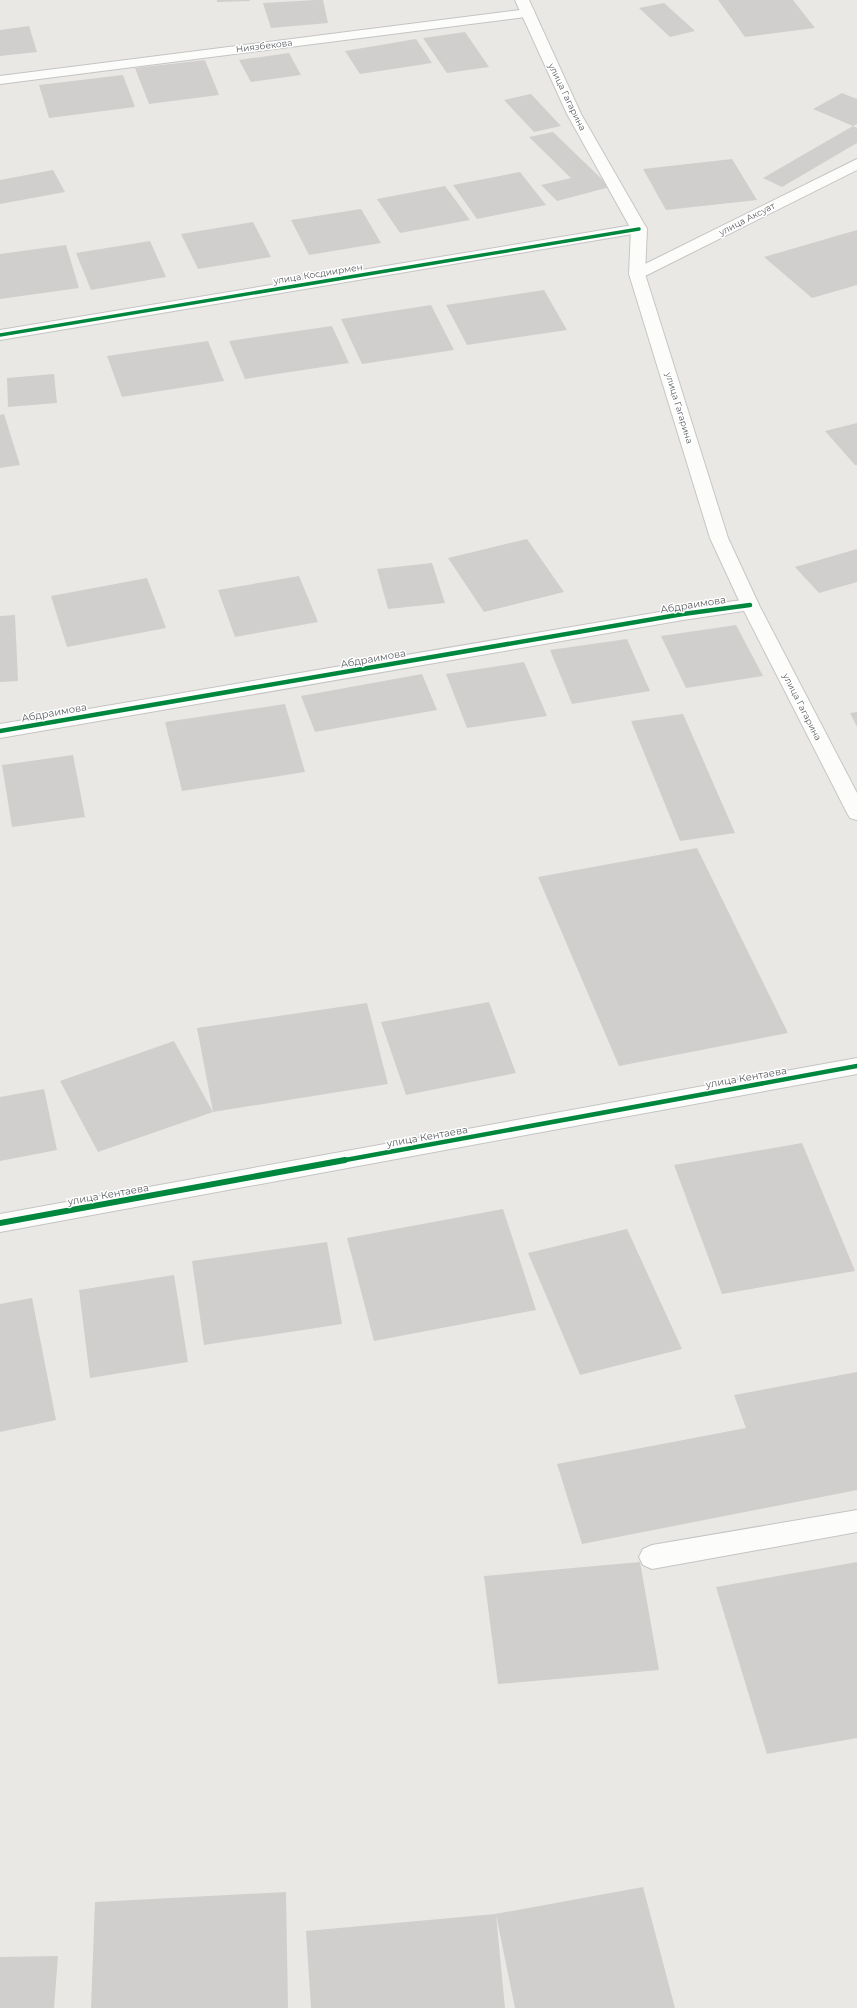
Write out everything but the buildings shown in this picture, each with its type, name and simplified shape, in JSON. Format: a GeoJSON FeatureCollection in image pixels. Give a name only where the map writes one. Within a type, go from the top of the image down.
{"type":"FeatureCollection","features":[{"type":"Feature","properties":{"kind":"street","name":"Ниязбекова"},"geometry":{"type":"LineString","coordinates":[[0,80],[525,6]]}},
{"type":"Feature","properties":{"kind":"street","name":"улица Гагарина"},"geometry":{"type":"LineString","coordinates":[[525,6],[574,114],[639,229],[637,274],[719,538],[750,605],[857,813]]}},
{"type":"Feature","properties":{"kind":"street","name":"улица Аксуат"},"geometry":{"type":"LineString","coordinates":[[637,274],[857,164]]}},
{"type":"Feature","properties":{"kind":"street","name":"улица Косдиирмен"},"geometry":{"type":"LineString","coordinates":[[0,335],[639,229]]}},
{"type":"Feature","properties":{"kind":"street","name":"Абдраимова"},"geometry":{"type":"LineString","coordinates":[[0,730],[675,616],[750,605]]}},
{"type":"Feature","properties":{"kind":"street","name":"улица Кентаева"},"geometry":{"type":"LineString","coordinates":[[0,1223],[857,1066]]}},
{"type":"Feature","properties":{"kind":"street"},"geometry":{"type":"LineString","coordinates":[[652,1557],[857,1521]]}},
{"type":"Feature","properties":{"kind":"cycle path"},"geometry":{"type":"LineString","coordinates":[[0,335],[639,229]]}},
{"type":"Feature","properties":{"kind":"cycle path"},"geometry":{"type":"LineString","coordinates":[[0,731],[683,614],[750,605]]}},
{"type":"Feature","properties":{"kind":"cycle path"},"geometry":{"type":"LineString","coordinates":[[0,1223],[857,1066]]}}]}
